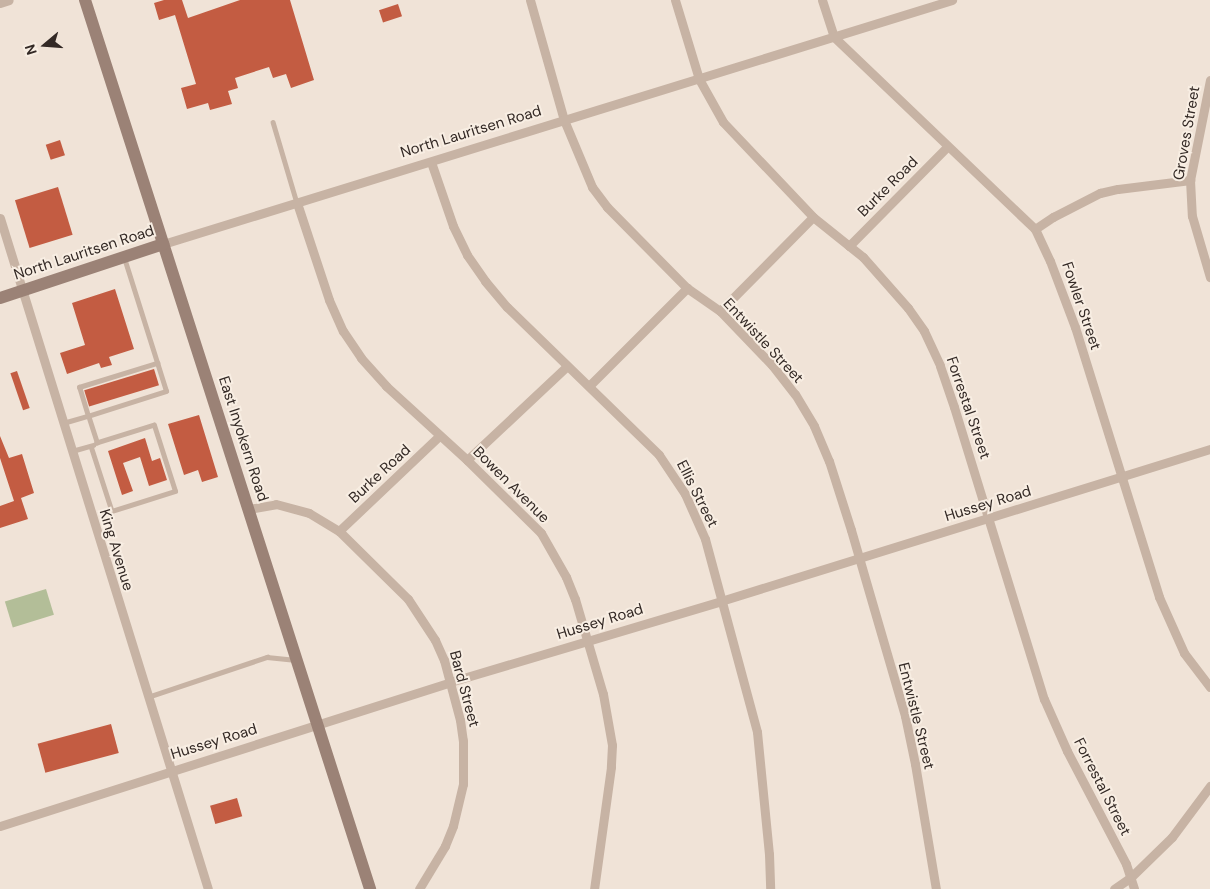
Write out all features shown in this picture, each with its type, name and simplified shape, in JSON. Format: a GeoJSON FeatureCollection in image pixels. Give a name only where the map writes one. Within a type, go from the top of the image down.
{"type":"FeatureCollection","features":[{"type":"Feature","properties":{"kind":"street"},"geometry":{"type":"LineString","coordinates":[[0,3],[9,0]]}},
{"type":"Feature","properties":{"kind":"street","name":"East Inyokern Road"},"geometry":{"type":"LineString","coordinates":[[85,0],[370,889]]}},
{"type":"Feature","properties":{"kind":"street","name":"Entwistle Street"},"geometry":{"type":"LineString","coordinates":[[530,0],[564,120],[592,187],[607,207],[687,288],[720,311],[772,365],[795,394],[814,426],[829,461],[860,558],[904,716],[915,764],[936,889]]}},
{"type":"Feature","properties":{"kind":"street","name":"Forrestal Street"},"geometry":{"type":"LineString","coordinates":[[675,0],[699,79],[711,104],[736,138],[813,217],[863,258],[908,308],[924,331],[940,366],[1044,700],[1067,751],[1131,877],[1134,889]]}},
{"type":"Feature","properties":{"kind":"street","name":"Fowler Street"},"geometry":{"type":"LineString","coordinates":[[822,0],[834,37],[1035,229],[1050,261],[1075,327],[1120,478],[1169,622],[1184,653],[1210,687]]}},
{"type":"Feature","properties":{"kind":"street","name":"North Lauritsen Road"},"geometry":{"type":"LineString","coordinates":[[0,298],[163,244],[952,0]]}},
{"type":"Feature","properties":{"kind":"street","name":"Groves Street"},"geometry":{"type":"LineString","coordinates":[[1210,80],[1190,180],[1192,216],[1210,277]]}},
{"type":"Feature","properties":{"kind":"street","name":"Burke Road"},"geometry":{"type":"LineString","coordinates":[[849,246],[947,147]]}},
{"type":"Feature","properties":{"kind":"street","name":"Ellis Street"},"geometry":{"type":"LineString","coordinates":[[431,162],[442,197],[466,255],[507,307],[660,455],[671,469],[685,494],[704,539],[745,681],[757,732],[769,854],[770,889]]}},
{"type":"Feature","properties":{"kind":"street"},"geometry":{"type":"LineString","coordinates":[[1035,229],[1053,217],[1100,193],[1190,180]]}},
{"type":"Feature","properties":{"kind":"street","name":"Bowen Avenue"},"geometry":{"type":"LineString","coordinates":[[297,203],[328,300],[343,331],[361,358],[386,386],[467,460],[541,533],[566,577],[588,641],[603,694],[612,745],[594,889]]}},
{"type":"Feature","properties":{"kind":"street"},"geometry":{"type":"LineString","coordinates":[[720,311],[813,217]]}},
{"type":"Feature","properties":{"kind":"street","name":"King Avenue"},"geometry":{"type":"LineString","coordinates":[[0,218],[208,889]]}},
{"type":"Feature","properties":{"kind":"street"},"geometry":{"type":"LineString","coordinates":[[589,386],[687,288]]}},
{"type":"Feature","properties":{"kind":"street"},"geometry":{"type":"LineString","coordinates":[[467,460],[567,366]]}},
{"type":"Feature","properties":{"kind":"street","name":"Burke Road"},"geometry":{"type":"LineString","coordinates":[[339,531],[439,436]]}},
{"type":"Feature","properties":{"kind":"street","name":"Hussey Road"},"geometry":{"type":"LineString","coordinates":[[0,826],[170,770],[450,682],[721,601],[1210,449]]}},
{"type":"Feature","properties":{"kind":"street","name":"Bard Street"},"geometry":{"type":"LineString","coordinates":[[249,509],[276,504],[309,512],[339,531],[408,599],[434,640],[450,682],[463,741],[463,784],[457,812],[445,846],[419,889]]}},
{"type":"Feature","properties":{"kind":"street"},"geometry":{"type":"LineString","coordinates":[[1114,889],[1131,877],[1172,837],[1210,786]]}},
{"type":"Feature","properties":{"kind":"lane"},"geometry":{"type":"LineString","coordinates":[[273,122],[297,203]]}},
{"type":"Feature","properties":{"kind":"lane"},"geometry":{"type":"LineString","coordinates":[[63,423],[166,391],[124,257]]}},
{"type":"Feature","properties":{"kind":"lane"},"geometry":{"type":"LineString","coordinates":[[97,444],[79,387],[157,362]]}},
{"type":"Feature","properties":{"kind":"lane"},"geometry":{"type":"LineString","coordinates":[[72,452],[154,426],[174,491],[112,511],[91,446]]}},
{"type":"Feature","properties":{"kind":"lane"},"geometry":{"type":"LineString","coordinates":[[148,697],[267,657],[297,660]]}},
{"type":"Feature","properties":{"kind":"green space"},"geometry":{"type":"Polygon","coordinates":[[[46,589],[54,615],[13,627],[5,602],[46,589]]]}},
{"type":"Feature","properties":{"kind":"building"},"geometry":{"type":"Polygon","coordinates":[[[164,0],[182,0],[188,18],[240,0],[290,0],[314,80],[291,88],[286,74],[273,78],[269,67],[235,78],[238,88],[228,91],[232,104],[210,110],[208,103],[187,109],[181,88],[196,84],[175,15],[159,20],[154,3],[164,0]]]}},
{"type":"Feature","properties":{"kind":"building"},"geometry":{"type":"Polygon","coordinates":[[[398,4],[402,16],[383,23],[379,10],[398,4]]]}},
{"type":"Feature","properties":{"kind":"building"},"geometry":{"type":"Polygon","coordinates":[[[60,140],[65,155],[51,160],[46,145],[60,140]]]}},
{"type":"Feature","properties":{"kind":"building"},"geometry":{"type":"Polygon","coordinates":[[[58,187],[73,235],[30,248],[15,200],[58,187]]]}},
{"type":"Feature","properties":{"kind":"building"},"geometry":{"type":"Polygon","coordinates":[[[115,289],[134,349],[109,357],[112,365],[101,368],[99,363],[67,374],[60,353],[85,345],[72,303],[115,289]]]}},
{"type":"Feature","properties":{"kind":"building"},"geometry":{"type":"Polygon","coordinates":[[[154,369],[159,385],[89,407],[84,390],[154,369]]]}},
{"type":"Feature","properties":{"kind":"building"},"geometry":{"type":"Polygon","coordinates":[[[17,371],[30,408],[23,410],[10,373],[17,371]]]}},
{"type":"Feature","properties":{"kind":"building"},"geometry":{"type":"Polygon","coordinates":[[[199,415],[218,477],[202,482],[198,470],[184,475],[168,424],[199,415]]]}},
{"type":"Feature","properties":{"kind":"building"},"geometry":{"type":"Polygon","coordinates":[[[0,436],[9,458],[22,454],[34,493],[21,498],[28,519],[0,528],[0,506],[14,501],[0,458],[0,436]]]}},
{"type":"Feature","properties":{"kind":"building"},"geometry":{"type":"Polygon","coordinates":[[[145,438],[152,461],[160,458],[167,480],[149,486],[140,457],[123,463],[133,491],[122,495],[108,451],[145,438]]]}},
{"type":"Feature","properties":{"kind":"building"},"geometry":{"type":"Polygon","coordinates":[[[111,724],[119,753],[45,773],[38,744],[111,724]]]}},
{"type":"Feature","properties":{"kind":"building"},"geometry":{"type":"Polygon","coordinates":[[[237,798],[242,816],[215,824],[210,806],[237,798]]]}}]}
